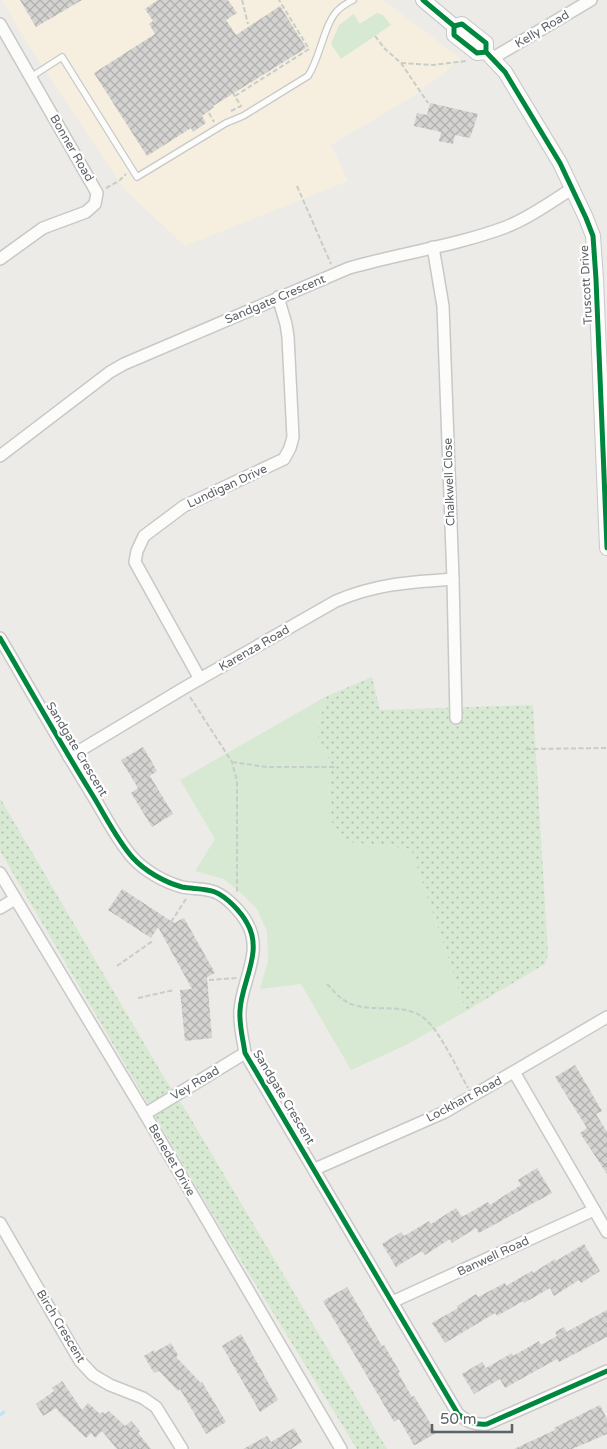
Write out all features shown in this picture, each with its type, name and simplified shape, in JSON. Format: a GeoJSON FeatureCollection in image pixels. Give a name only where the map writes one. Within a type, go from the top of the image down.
{"type":"FeatureCollection","features":[{"type":"Feature","properties":{"kind":"street","name":"Truscott Drive"},"geometry":{"type":"LineString","coordinates":[[422,0],[454,26],[462,24],[486,43],[485,54],[505,72],[560,163],[593,236],[607,548]]}},
{"type":"Feature","properties":{"kind":"street","name":"Kelly Road"},"geometry":{"type":"LineString","coordinates":[[485,54],[591,0]]}},
{"type":"Feature","properties":{"kind":"street","name":"Bonner Road"},"geometry":{"type":"LineString","coordinates":[[0,24],[97,192],[95,204],[86,212],[44,228],[0,259]]}},
{"type":"Feature","properties":{"kind":"street","name":"Sandgate Crescent"},"geometry":{"type":"LineString","coordinates":[[0,456],[110,372],[124,364],[335,273],[376,260],[472,238],[507,226],[538,211],[572,188]]}},
{"type":"Feature","properties":{"kind":"street","name":"Chalkwell Close"},"geometry":{"type":"LineString","coordinates":[[434,247],[442,306],[456,718]]}},
{"type":"Feature","properties":{"kind":"street","name":"Lundigan Drive"},"geometry":{"type":"LineString","coordinates":[[200,679],[135,562],[136,550],[144,536],[184,506],[284,460],[293,437],[288,337],[278,296]]}},
{"type":"Feature","properties":{"kind":"street","name":"Karenza Road"},"geometry":{"type":"LineString","coordinates":[[69,757],[184,688],[336,601],[356,592],[400,582],[452,579]]}},
{"type":"Feature","properties":{"kind":"street","name":"Sandgate Crescent"},"geometry":{"type":"LineString","coordinates":[[0,638],[69,757],[122,844],[134,859],[160,878],[181,886],[215,892],[236,909],[247,924],[254,938],[253,957],[240,1012],[241,1030],[246,1052],[458,1414],[467,1422],[476,1425],[487,1424],[607,1371]]}},
{"type":"Feature","properties":{"kind":"street","name":"Benedet Drive"},"geometry":{"type":"LineString","coordinates":[[0,873],[145,1114],[341,1449]]}},
{"type":"Feature","properties":{"kind":"street"},"geometry":{"type":"LineString","coordinates":[[0,908],[15,899]]}},
{"type":"Feature","properties":{"kind":"street","name":"Lockhart Road"},"geometry":{"type":"LineString","coordinates":[[315,1168],[444,1112],[607,1017]]}},
{"type":"Feature","properties":{"kind":"street","name":"Vey Road"},"geometry":{"type":"LineString","coordinates":[[145,1114],[246,1052]]}},
{"type":"Feature","properties":{"kind":"street"},"geometry":{"type":"LineString","coordinates":[[514,1072],[607,1232]]}},
{"type":"Feature","properties":{"kind":"street","name":"Banwell Road"},"geometry":{"type":"LineString","coordinates":[[392,1302],[594,1210]]}},
{"type":"Feature","properties":{"kind":"street","name":"Birch Crescent"},"geometry":{"type":"LineString","coordinates":[[0,1223],[80,1361],[93,1375],[110,1385],[143,1398],[156,1407],[182,1449]]}},
{"type":"Feature","properties":{"kind":"lane"},"geometry":{"type":"LineString","coordinates":[[30,77],[62,56],[137,176],[145,173],[172,154],[226,123],[243,116],[308,76],[314,67],[332,17],[340,8],[353,0]]}},
{"type":"Feature","properties":{"kind":"path"},"geometry":{"type":"LineString","coordinates":[[242,0],[248,24]]}},
{"type":"Feature","properties":{"kind":"path"},"geometry":{"type":"LineString","coordinates":[[235,96],[309,49],[279,0]]}},
{"type":"Feature","properties":{"kind":"path"},"geometry":{"type":"LineString","coordinates":[[375,36],[385,49],[401,63],[428,103]]}},
{"type":"Feature","properties":{"kind":"path"},"geometry":{"type":"LineString","coordinates":[[401,63],[433,65],[469,61],[485,54]]}},
{"type":"Feature","properties":{"kind":"path"},"geometry":{"type":"LineString","coordinates":[[232,111],[241,106],[233,93]]}},
{"type":"Feature","properties":{"kind":"path"},"geometry":{"type":"LineString","coordinates":[[97,192],[119,182],[132,168]]}},
{"type":"Feature","properties":{"kind":"path"},"geometry":{"type":"LineString","coordinates":[[297,186],[335,273]]}},
{"type":"Feature","properties":{"kind":"path"},"geometry":{"type":"LineString","coordinates":[[184,688],[232,762],[237,781],[236,909]]}},
{"type":"Feature","properties":{"kind":"path"},"geometry":{"type":"LineString","coordinates":[[526,750],[607,748]]}},
{"type":"Feature","properties":{"kind":"path"},"geometry":{"type":"LineString","coordinates":[[232,762],[267,767],[336,767]]}},
{"type":"Feature","properties":{"kind":"path"},"geometry":{"type":"LineString","coordinates":[[171,922],[193,888]]}},
{"type":"Feature","properties":{"kind":"path"},"geometry":{"type":"LineString","coordinates":[[117,966],[154,940]]}},
{"type":"Feature","properties":{"kind":"path"},"geometry":{"type":"LineString","coordinates":[[209,980],[247,978]]}},
{"type":"Feature","properties":{"kind":"path"},"geometry":{"type":"LineString","coordinates":[[327,984],[338,996],[353,1005],[415,1012],[425,1018],[433,1027],[472,1096]]}},
{"type":"Feature","properties":{"kind":"path"},"geometry":{"type":"LineString","coordinates":[[138,998],[174,990]]}},
{"type":"Feature","properties":{"kind":"shaded area"},"geometry":{"type":"Polygon","coordinates":[[[1,0],[383,0],[461,59],[415,95],[331,145],[348,181],[185,246],[124,189],[33,52],[1,0]]]}},
{"type":"Feature","properties":{"kind":"green space"},"geometry":{"type":"Polygon","coordinates":[[[377,13],[383,15],[391,25],[341,59],[331,44],[339,25],[354,14],[359,23],[361,23],[377,13]]]}},
{"type":"Feature","properties":{"kind":"green space"},"geometry":{"type":"Polygon","coordinates":[[[372,677],[380,710],[533,705],[548,955],[545,964],[466,1011],[411,849],[347,842],[331,821],[328,754],[319,744],[317,733],[325,697],[372,677]]]}},
{"type":"Feature","properties":{"kind":"green space"},"geometry":{"type":"Polygon","coordinates":[[[325,697],[317,733],[319,744],[328,754],[331,821],[347,842],[411,849],[466,1011],[406,1045],[351,1070],[301,984],[260,989],[268,961],[267,931],[257,909],[240,892],[224,879],[195,871],[215,839],[180,780],[325,697]]]}},
{"type":"Feature","properties":{"kind":"green space"},"geometry":{"type":"Polygon","coordinates":[[[0,798],[165,1079],[185,1109],[387,1449],[357,1449],[219,1225],[0,851],[0,798]]]}},
{"type":"Feature","properties":{"kind":"building"},"geometry":{"type":"Polygon","coordinates":[[[20,0],[82,0],[36,27],[20,0]]]}},
{"type":"Feature","properties":{"kind":"building"},"geometry":{"type":"Polygon","coordinates":[[[158,0],[228,0],[237,13],[226,20],[236,35],[280,6],[306,48],[213,106],[202,116],[206,123],[193,132],[191,128],[147,156],[94,73],[155,34],[149,24],[153,21],[145,9],[158,0]]]}},
{"type":"Feature","properties":{"kind":"building"},"geometry":{"type":"Polygon","coordinates":[[[430,103],[478,114],[470,138],[455,135],[453,144],[439,141],[441,132],[414,126],[417,113],[427,115],[430,103]]]}},
{"type":"Feature","properties":{"kind":"building"},"geometry":{"type":"Polygon","coordinates":[[[143,747],[157,771],[150,776],[173,814],[152,827],[131,793],[138,788],[121,760],[143,747]]]}},
{"type":"Feature","properties":{"kind":"building"},"geometry":{"type":"Polygon","coordinates":[[[122,889],[174,923],[184,918],[215,973],[207,977],[212,1038],[185,1041],[180,990],[192,989],[158,927],[151,938],[108,910],[122,889]]]}},
{"type":"Feature","properties":{"kind":"building"},"geometry":{"type":"Polygon","coordinates":[[[575,1065],[602,1111],[596,1114],[607,1132],[607,1174],[580,1133],[587,1128],[555,1077],[575,1065]]]}},
{"type":"Feature","properties":{"kind":"building"},"geometry":{"type":"Polygon","coordinates":[[[537,1168],[552,1193],[479,1233],[476,1228],[452,1243],[450,1239],[425,1255],[422,1251],[396,1267],[382,1244],[401,1232],[404,1236],[429,1221],[431,1224],[456,1208],[462,1217],[488,1202],[490,1205],[521,1185],[518,1180],[537,1168]]]}},
{"type":"Feature","properties":{"kind":"building"},"geometry":{"type":"Polygon","coordinates":[[[584,1244],[600,1271],[581,1283],[579,1280],[554,1296],[550,1288],[497,1316],[495,1313],[445,1343],[432,1323],[458,1308],[457,1306],[476,1294],[478,1297],[505,1283],[506,1286],[532,1271],[533,1273],[555,1259],[556,1261],[584,1244]]]}},
{"type":"Feature","properties":{"kind":"building"},"geometry":{"type":"Polygon","coordinates":[[[347,1287],[382,1346],[384,1345],[400,1372],[398,1373],[412,1397],[414,1396],[436,1433],[417,1444],[414,1445],[399,1419],[394,1422],[323,1301],[347,1287]]]}},
{"type":"Feature","properties":{"kind":"building"},"geometry":{"type":"Polygon","coordinates":[[[607,1310],[607,1337],[559,1362],[557,1359],[505,1388],[500,1379],[474,1394],[462,1374],[482,1362],[486,1368],[512,1353],[513,1356],[539,1341],[541,1345],[557,1336],[555,1332],[564,1327],[567,1332],[607,1310]]]}},
{"type":"Feature","properties":{"kind":"building"},"geometry":{"type":"Polygon","coordinates":[[[241,1334],[278,1400],[260,1412],[222,1346],[241,1334]]]}},
{"type":"Feature","properties":{"kind":"building"},"geometry":{"type":"Polygon","coordinates":[[[171,1343],[178,1355],[176,1357],[202,1382],[226,1422],[206,1434],[180,1389],[178,1391],[159,1371],[154,1373],[144,1356],[171,1343]]]}},
{"type":"Feature","properties":{"kind":"building"},"geometry":{"type":"Polygon","coordinates":[[[62,1381],[82,1410],[88,1403],[100,1414],[102,1412],[105,1414],[109,1411],[125,1426],[131,1421],[140,1431],[138,1433],[151,1449],[117,1449],[102,1431],[95,1438],[91,1433],[86,1438],[56,1408],[43,1416],[36,1404],[54,1391],[52,1388],[62,1381]]]}},
{"type":"Feature","properties":{"kind":"building"},"geometry":{"type":"Polygon","coordinates":[[[600,1405],[607,1419],[607,1434],[572,1449],[514,1449],[555,1430],[554,1428],[600,1405]]]}},
{"type":"Feature","properties":{"kind":"building"},"geometry":{"type":"Polygon","coordinates":[[[294,1428],[302,1442],[291,1449],[243,1449],[267,1436],[271,1442],[294,1428]]]}},
{"type":"Feature","properties":{"kind":"waterway"},"geometry":{"type":"LineString","coordinates":[[0,1415],[4,1412]]}},
{"type":"Feature","properties":{"kind":"cycle path"},"geometry":{"type":"LineString","coordinates":[[423,0],[454,26],[454,35],[477,53],[486,52]]}},
{"type":"Feature","properties":{"kind":"cycle path"},"geometry":{"type":"LineString","coordinates":[[454,26],[462,24],[486,43],[486,52],[505,72],[560,163],[593,236],[607,548]]}},
{"type":"Feature","properties":{"kind":"cycle path"},"geometry":{"type":"LineString","coordinates":[[0,638],[110,826],[133,858],[149,872],[168,882],[182,887],[207,890],[220,894],[233,905],[247,923],[252,934],[253,956],[241,1000],[240,1011],[245,1053],[458,1414],[471,1422],[487,1424],[607,1371]]}}]}
